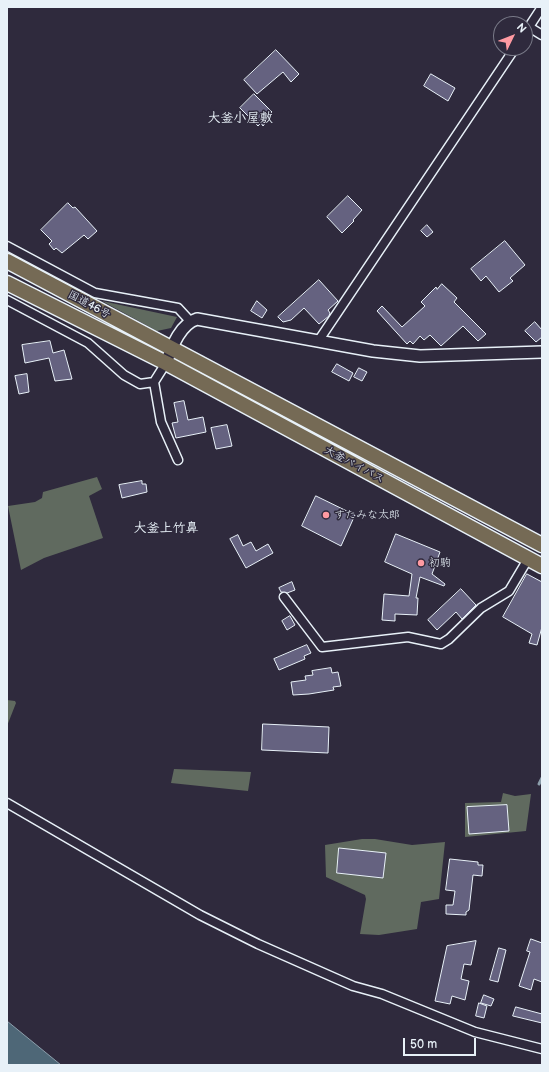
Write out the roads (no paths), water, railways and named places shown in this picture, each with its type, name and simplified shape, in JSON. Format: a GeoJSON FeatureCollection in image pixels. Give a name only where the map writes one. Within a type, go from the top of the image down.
{"type":"FeatureCollection","features":[{"type":"Feature","properties":{"kind":"highway","name":"国道46号"},"geometry":{"type":"LineString","coordinates":[[7,261],[172,350]]}},
{"type":"Feature","properties":{"kind":"highway","name":"国道46号"},"geometry":{"type":"LineString","coordinates":[[7,283],[166,363]]}},
{"type":"Feature","properties":{"kind":"highway","name":"大釜バイパス"},"geometry":{"type":"LineString","coordinates":[[172,350],[542,545]]}},
{"type":"Feature","properties":{"kind":"highway","name":"大釜バイパス"},"geometry":{"type":"LineString","coordinates":[[166,363],[542,566]]}},
{"type":"Feature","properties":{"kind":"street"},"geometry":{"type":"LineString","coordinates":[[533,21],[542,7]]}},
{"type":"Feature","properties":{"kind":"street"},"geometry":{"type":"LineString","coordinates":[[319,340],[510,56]]}},
{"type":"Feature","properties":{"kind":"street"},"geometry":{"type":"LineString","coordinates":[[7,246],[95,293],[178,308],[190,321]]}},
{"type":"Feature","properties":{"kind":"street"},"geometry":{"type":"LineString","coordinates":[[7,300],[88,344],[124,376],[140,384],[154,382]]}},
{"type":"Feature","properties":{"kind":"street"},"geometry":{"type":"LineString","coordinates":[[178,460],[161,422],[154,382],[166,363],[184,326],[190,321],[197,319],[373,351],[420,356],[542,352]]}},
{"type":"Feature","properties":{"kind":"street"},"geometry":{"type":"LineString","coordinates":[[284,597],[305,627],[322,647],[408,637],[441,644],[449,640],[481,608],[509,591],[528,559]]}},
{"type":"Feature","properties":{"kind":"street"},"geometry":{"type":"LineString","coordinates":[[7,803],[200,915],[258,944],[353,986],[382,994],[475,1032],[542,1049]]}},
{"type":"Feature","properties":{"kind":"water"},"geometry":{"type":"Polygon","coordinates":[[[7,1021],[61,1065],[7,1065],[7,1021]]]}},
{"type":"Feature","properties":{"kind":"waterway"},"geometry":{"type":"LineString","coordinates":[[539,784],[542,778]]}},
{"type":"Feature","properties":{"kind":"place","name":"すたみな太郎"},"geometry":{"type":"Point","coordinates":[326,515]}},
{"type":"Feature","properties":{"kind":"place","name":"初駒"},"geometry":{"type":"Point","coordinates":[421,563]}},
{"type":"Feature","properties":{"kind":"district","name":"大釜小屋敷"},"geometry":{"type":"Point","coordinates":[240,119]}},
{"type":"Feature","properties":{"kind":"district","name":"大釜上竹鼻"},"geometry":{"type":"Point","coordinates":[166,529]}}]}
